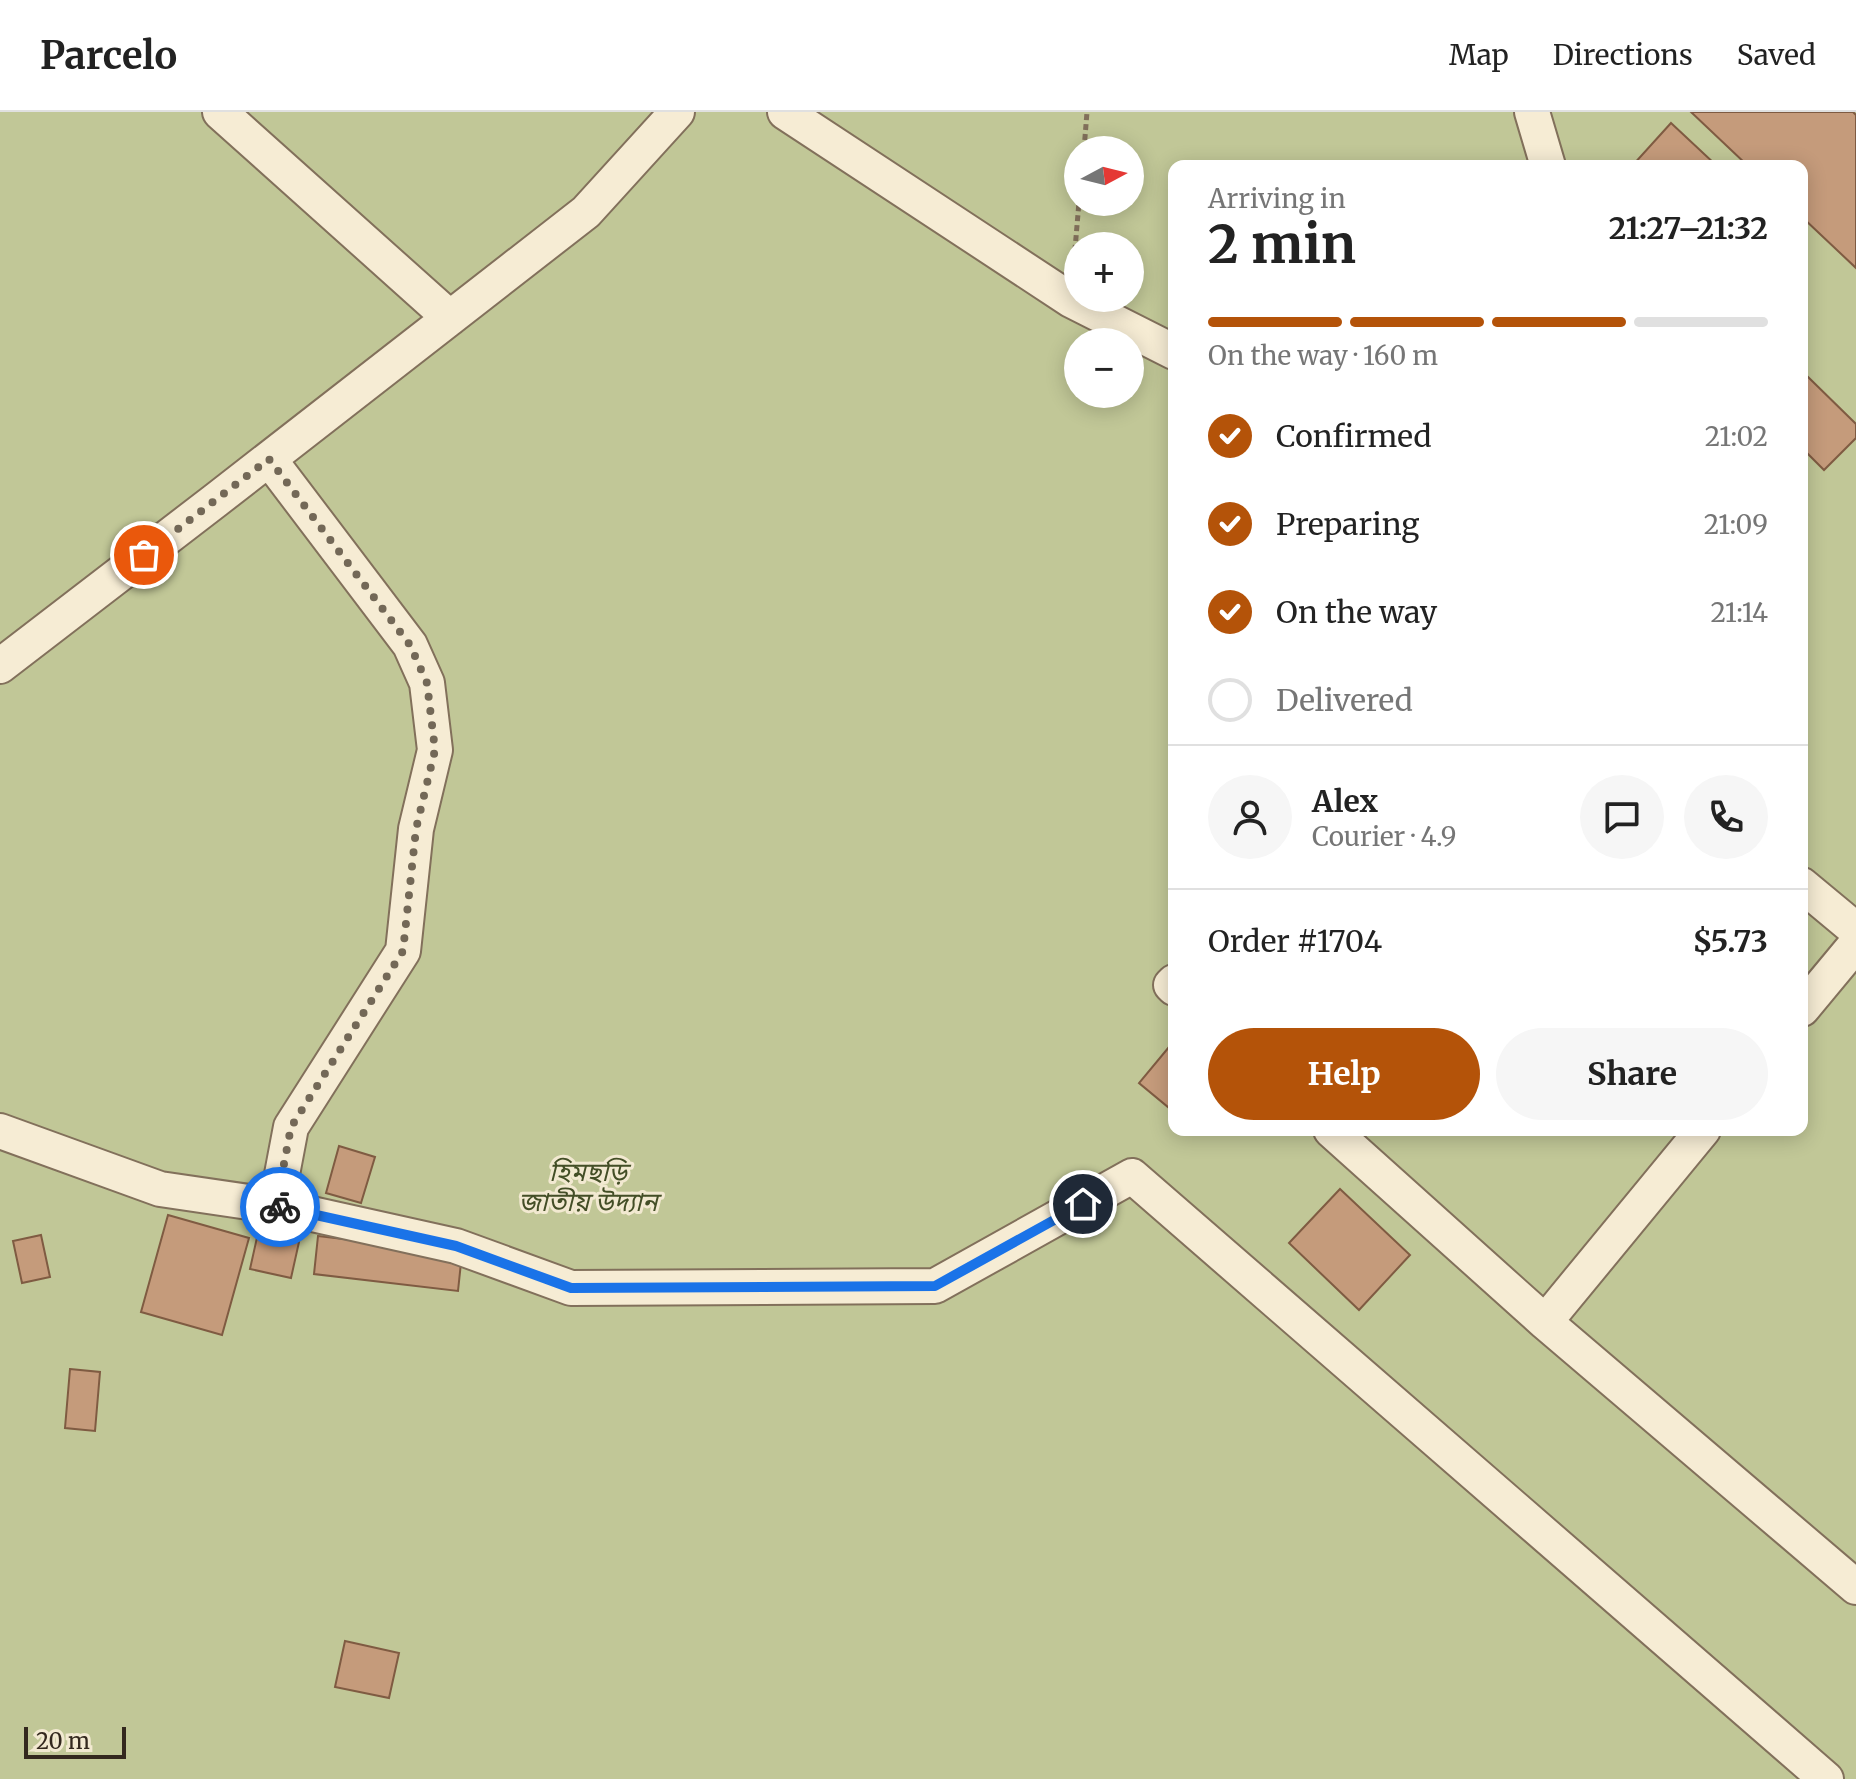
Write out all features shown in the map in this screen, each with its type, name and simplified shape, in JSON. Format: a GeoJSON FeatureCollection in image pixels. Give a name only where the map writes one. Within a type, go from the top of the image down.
{"type":"FeatureCollection","features":[{"type":"Feature","properties":{"kind":"street"},"geometry":{"type":"LineString","coordinates":[[220,112],[450,318]]}},
{"type":"Feature","properties":{"kind":"street"},"geometry":{"type":"LineString","coordinates":[[0,666],[586,212],[677,112]]}},
{"type":"Feature","properties":{"kind":"street"},"geometry":{"type":"LineString","coordinates":[[785,112],[1064,295]]}},
{"type":"Feature","properties":{"kind":"street"},"geometry":{"type":"LineString","coordinates":[[1532,112],[1546,160]]}},
{"type":"Feature","properties":{"kind":"street"},"geometry":{"type":"LineString","coordinates":[[1095,312],[1168,349]]}},
{"type":"Feature","properties":{"kind":"street"},"geometry":{"type":"LineString","coordinates":[[269,459],[410,645],[427,683],[435,750],[416,829],[403,951],[291,1127],[276,1206]]}},
{"type":"Feature","properties":{"kind":"street"},"geometry":{"type":"LineString","coordinates":[[1808,890],[1856,930]]}},
{"type":"Feature","properties":{"kind":"street"},"geometry":{"type":"LineString","coordinates":[[1808,1002],[1856,944]]}},
{"type":"Feature","properties":{"kind":"street"},"geometry":{"type":"LineString","coordinates":[[0,1131],[160,1189],[276,1206],[456,1246],[571,1288],[935,1286],[1132,1176],[1826,1779]]}},
{"type":"Feature","properties":{"kind":"street"},"geometry":{"type":"LineString","coordinates":[[1338,1136],[1545,1322],[1856,1587]]}},
{"type":"Feature","properties":{"kind":"street"},"geometry":{"type":"LineString","coordinates":[[1545,1322],[1698,1136]]}},
{"type":"Feature","properties":{"kind":"path"},"geometry":{"type":"LineString","coordinates":[[1085,136],[1087,112]]}},
{"type":"Feature","properties":{"kind":"green space","name":"হিমছড়ি জাতীয় উদ্যান"},"geometry":{"type":"Polygon","coordinates":[[[0,112],[1856,112],[1856,1779],[0,1779],[0,112]]]}},
{"type":"Feature","properties":{"kind":"building"},"geometry":{"type":"Polygon","coordinates":[[[1691,112],[1853,112],[1856,115],[1856,268],[1808,223],[1808,160],[1742,160],[1691,112]]]}},
{"type":"Feature","properties":{"kind":"building"},"geometry":{"type":"Polygon","coordinates":[[[1671,123],[1711,160],[1637,160],[1671,123]]]}},
{"type":"Feature","properties":{"kind":"building"},"geometry":{"type":"Polygon","coordinates":[[[1808,377],[1856,424],[1856,438],[1824,470],[1808,454],[1808,377]]]}},
{"type":"Feature","properties":{"kind":"building"},"geometry":{"type":"Polygon","coordinates":[[[1168,1048],[1168,1107],[1139,1083],[1168,1048]]]}},
{"type":"Feature","properties":{"kind":"building"},"geometry":{"type":"Polygon","coordinates":[[[339,1146],[375,1157],[361,1203],[326,1193],[339,1146]]]}},
{"type":"Feature","properties":{"kind":"building"},"geometry":{"type":"Polygon","coordinates":[[[1340,1189],[1410,1255],[1359,1310],[1289,1243],[1340,1189]]]}},
{"type":"Feature","properties":{"kind":"building"},"geometry":{"type":"Polygon","coordinates":[[[168,1215],[249,1238],[222,1335],[141,1312],[168,1215]]]}},
{"type":"Feature","properties":{"kind":"building"},"geometry":{"type":"Polygon","coordinates":[[[258,1233],[299,1242],[291,1278],[250,1269],[258,1233]]]}},
{"type":"Feature","properties":{"kind":"building"},"geometry":{"type":"Polygon","coordinates":[[[41,1235],[50,1277],[22,1283],[13,1241],[41,1235]]]}},
{"type":"Feature","properties":{"kind":"building"},"geometry":{"type":"Polygon","coordinates":[[[318,1236],[462,1253],[458,1291],[314,1274],[318,1236]]]}},
{"type":"Feature","properties":{"kind":"building"},"geometry":{"type":"Polygon","coordinates":[[[70,1369],[100,1372],[95,1431],[65,1428],[70,1369]]]}},
{"type":"Feature","properties":{"kind":"building"},"geometry":{"type":"Polygon","coordinates":[[[345,1641],[399,1653],[389,1698],[335,1687],[345,1641]]]}},
{"type":"Feature","properties":{"kind":"way so far"},"geometry":{"type":"LineString","coordinates":[[144,555],[269,459],[410,645],[427,683],[435,750],[416,829],[403,951],[291,1127],[276,1206],[280,1207]]}},
{"type":"Feature","properties":{"kind":"route"},"geometry":{"type":"LineString","coordinates":[[280,1207],[456,1246],[571,1288],[935,1286],[1083,1204]]}}]}
